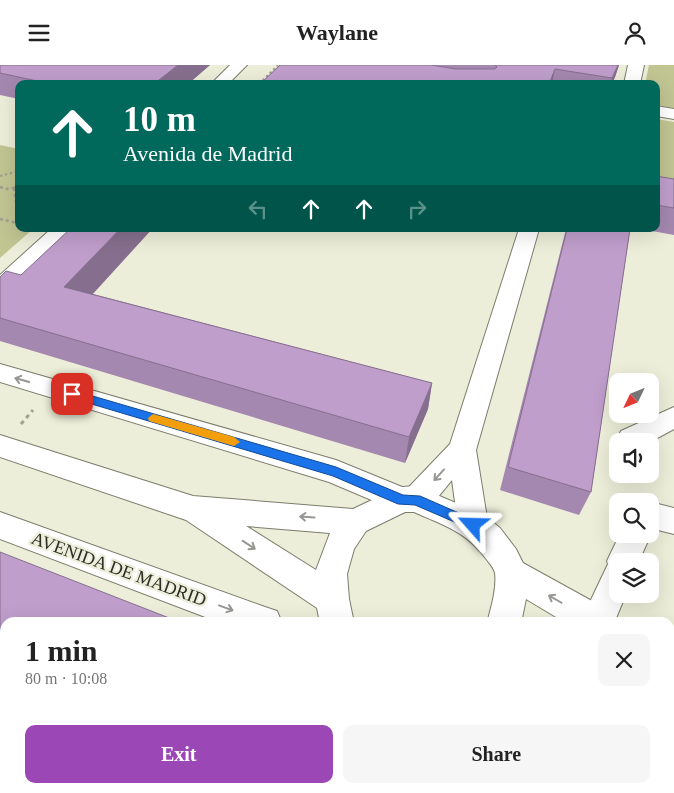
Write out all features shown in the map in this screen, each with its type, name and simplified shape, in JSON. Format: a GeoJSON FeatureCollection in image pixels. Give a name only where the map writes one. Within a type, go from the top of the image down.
{"type":"FeatureCollection","features":[{"type":"Feature","properties":{"kind":"street"},"geometry":{"type":"LineString","coordinates":[[223,80],[239,65]]}},
{"type":"Feature","properties":{"kind":"street"},"geometry":{"type":"LineString","coordinates":[[633,80],[636,65]]}},
{"type":"Feature","properties":{"kind":"street"},"geometry":{"type":"LineString","coordinates":[[660,112],[674,114]]}},
{"type":"Feature","properties":{"kind":"street"},"geometry":{"type":"LineString","coordinates":[[0,288],[60,232]]}},
{"type":"Feature","properties":{"kind":"street"},"geometry":{"type":"LineString","coordinates":[[473,525],[462,450],[528,232]]}},
{"type":"Feature","properties":{"kind":"street"},"geometry":{"type":"LineString","coordinates":[[0,373],[336,472],[473,525],[489,538],[505,559],[511,573],[509,605],[506,617]]}},
{"type":"Feature","properties":{"kind":"street"},"geometry":{"type":"LineString","coordinates":[[643,433],[674,417]]}},
{"type":"Feature","properties":{"kind":"street"},"geometry":{"type":"LineString","coordinates":[[0,446],[193,509],[355,522],[409,500],[462,450]]}},
{"type":"Feature","properties":{"kind":"street"},"geometry":{"type":"LineString","coordinates":[[193,509],[334,611]]}},
{"type":"Feature","properties":{"kind":"street"},"geometry":{"type":"LineString","coordinates":[[659,517],[674,521]]}},
{"type":"Feature","properties":{"kind":"street"},"geometry":{"type":"LineString","coordinates":[[334,611],[331,574],[340,544],[355,522]]}},
{"type":"Feature","properties":{"kind":"street","name":"AVENIDA DE MADRID"},"geometry":{"type":"LineString","coordinates":[[0,525],[249,617]]}},
{"type":"Feature","properties":{"kind":"street"},"geometry":{"type":"LineString","coordinates":[[511,573],[589,617]]}},
{"type":"Feature","properties":{"kind":"street"},"geometry":{"type":"LineString","coordinates":[[600,617],[609,596]]}},
{"type":"Feature","properties":{"kind":"path"},"geometry":{"type":"LineString","coordinates":[[263,80],[278,65]]}},
{"type":"Feature","properties":{"kind":"path"},"geometry":{"type":"LineString","coordinates":[[0,176],[15,172]]}},
{"type":"Feature","properties":{"kind":"path"},"geometry":{"type":"LineString","coordinates":[[0,187],[14,188],[15,197]]}},
{"type":"Feature","properties":{"kind":"path"},"geometry":{"type":"LineString","coordinates":[[0,219],[15,223]]}},
{"type":"Feature","properties":{"kind":"path"},"geometry":{"type":"LineString","coordinates":[[0,446],[53,389]]}},
{"type":"Feature","properties":{"kind":"green space"},"geometry":{"type":"Polygon","coordinates":[[[649,65],[674,65],[674,108],[660,106],[660,80],[646,80],[649,65]]]}},
{"type":"Feature","properties":{"kind":"green space"},"geometry":{"type":"Polygon","coordinates":[[[660,120],[674,122],[674,186],[660,184],[660,120]]]}},
{"type":"Feature","properties":{"kind":"green space"},"geometry":{"type":"Polygon","coordinates":[[[0,145],[15,148],[15,232],[30,232],[0,258],[0,145]]]}},
{"type":"Feature","properties":{"kind":"building"},"geometry":{"type":"Polygon","coordinates":[[[0,65],[178,65],[159,80],[32,80],[0,73],[0,65]]]}},
{"type":"Feature","properties":{"kind":"building"},"geometry":{"type":"Polygon","coordinates":[[[280,65],[431,65],[456,69],[495,69],[497,67],[495,65],[618,65],[612,78],[555,69],[551,80],[264,80],[280,65]]]}},
{"type":"Feature","properties":{"kind":"building"},"geometry":{"type":"Polygon","coordinates":[[[660,177],[674,179],[674,208],[660,206],[660,177]]]}},
{"type":"Feature","properties":{"kind":"building"},"geometry":{"type":"Polygon","coordinates":[[[67,232],[117,232],[64,287],[432,383],[409,437],[0,318],[0,277],[6,271],[21,275],[67,232]]]}},
{"type":"Feature","properties":{"kind":"building"},"geometry":{"type":"Polygon","coordinates":[[[566,232],[630,232],[591,492],[508,467],[566,232]]]}},
{"type":"Feature","properties":{"kind":"building"},"geometry":{"type":"Polygon","coordinates":[[[0,552],[167,617],[0,617],[0,552]]]}},
{"type":"Feature","properties":{"kind":"slow traffic"},"geometry":{"type":"LineString","coordinates":[[153,418],[234,442]]}},
{"type":"Feature","properties":{"kind":"route"},"geometry":{"type":"LineString","coordinates":[[72,394],[336,472],[402,500],[416,499],[473,525]]}}]}
